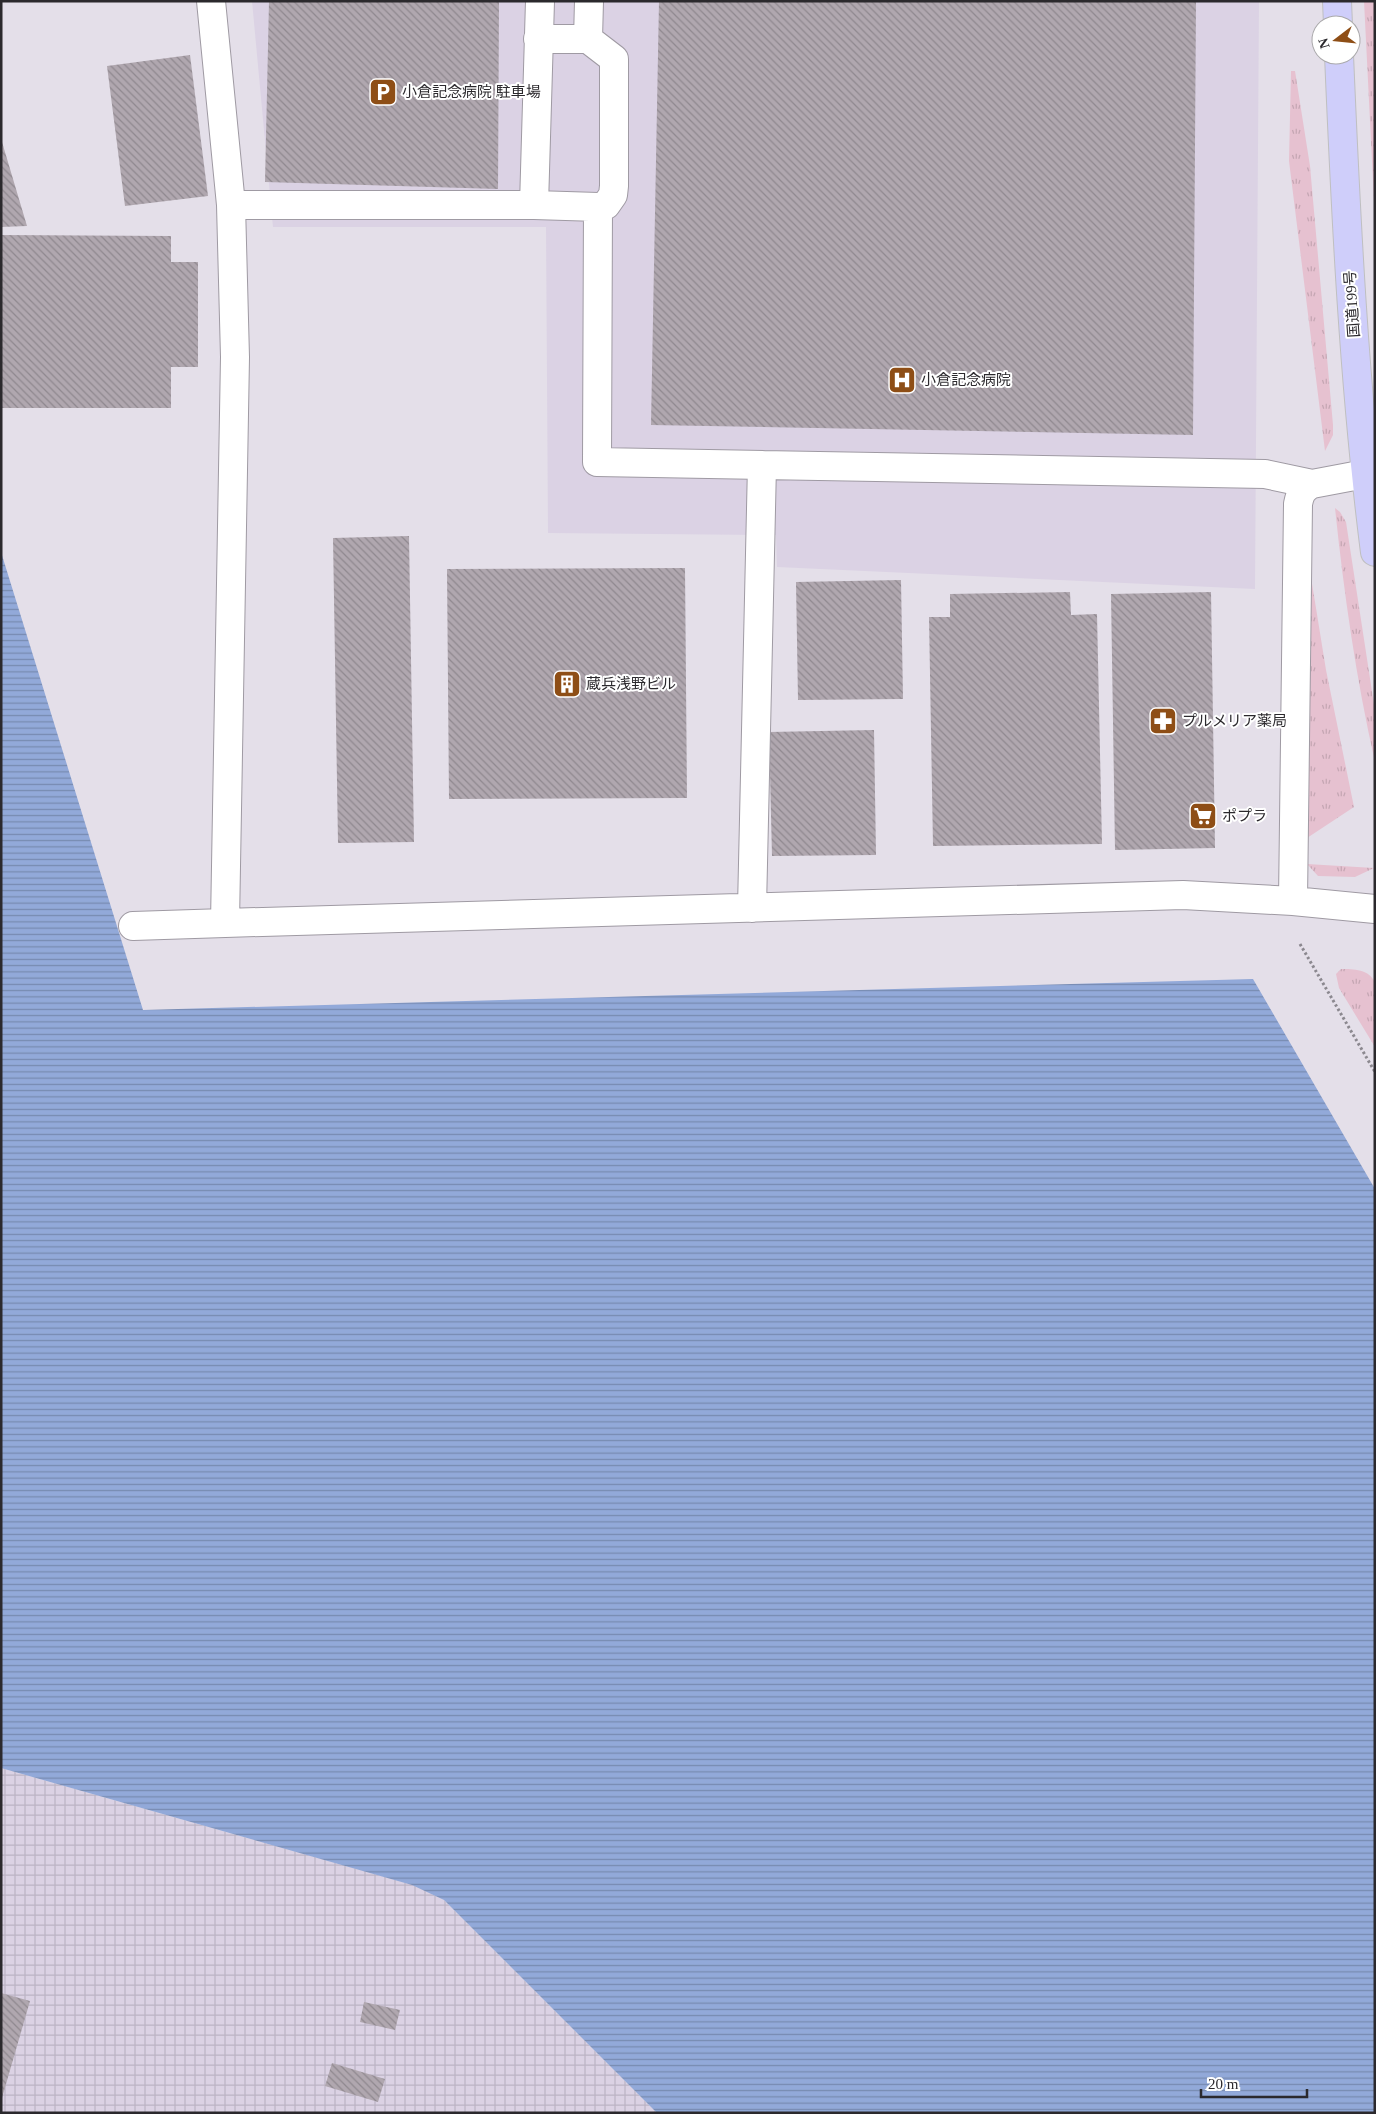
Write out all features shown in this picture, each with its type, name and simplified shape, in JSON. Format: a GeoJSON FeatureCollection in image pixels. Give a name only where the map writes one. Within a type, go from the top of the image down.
{"type":"FeatureCollection","features":[{"type":"Feature","properties":{"kind":"highway"},"geometry":{"type":"LineString","coordinates":[[1337,1],[1338,15]]}},
{"type":"Feature","properties":{"kind":"highway","name":"国道199号"},"geometry":{"type":"LineString","coordinates":[[1339,65],[1347,229],[1365,474],[1375,552]]}},
{"type":"Feature","properties":{"kind":"street"},"geometry":{"type":"LineString","coordinates":[[211,1],[231,205],[235,357],[224,923]]}},
{"type":"Feature","properties":{"kind":"street"},"geometry":{"type":"LineString","coordinates":[[534,204],[540,1]]}},
{"type":"Feature","properties":{"kind":"street"},"geometry":{"type":"LineString","coordinates":[[588,39],[589,1]]}},
{"type":"Feature","properties":{"kind":"street"},"geometry":{"type":"LineString","coordinates":[[231,205],[606,205],[613,195],[614,59],[588,39],[538,39]]}},
{"type":"Feature","properties":{"kind":"street"},"geometry":{"type":"LineString","coordinates":[[598,206],[598,462],[1265,474],[1312,484]]}},
{"type":"Feature","properties":{"kind":"street"},"geometry":{"type":"LineString","coordinates":[[752,908],[762,465]]}},
{"type":"Feature","properties":{"kind":"street"},"geometry":{"type":"LineString","coordinates":[[1293,901],[1298,504],[1300,493],[1304,488],[1312,484],[1365,474]]}},
{"type":"Feature","properties":{"kind":"street"},"geometry":{"type":"LineString","coordinates":[[133,926],[1183,895],[1293,901],[1375,909]]}},
{"type":"Feature","properties":{"kind":"path"},"geometry":{"type":"LineString","coordinates":[[1300,944],[1375,1072]]}},
{"type":"Feature","properties":{"kind":"shaded area","name":"小倉記念病院"},"geometry":{"type":"Polygon","coordinates":[[[252,1],[1259,1],[1255,589],[777,567],[776,535],[548,533],[546,227],[273,227],[252,1]]]}},
{"type":"Feature","properties":{"kind":"shaded area"},"geometry":{"type":"Polygon","coordinates":[[[1,1768],[413,1885],[444,1900],[657,2113],[1,2113],[1,1768]]]}},
{"type":"Feature","properties":{"kind":"green space"},"geometry":{"type":"Polygon","coordinates":[[[1364,1],[1375,1],[1375,221],[1364,1]]]}},
{"type":"Feature","properties":{"kind":"green space"},"geometry":{"type":"Polygon","coordinates":[[[1291,71],[1295,71],[1310,166],[1333,425],[1333,435],[1325,451],[1289,161],[1291,71]]]}},
{"type":"Feature","properties":{"kind":"green space"},"geometry":{"type":"Polygon","coordinates":[[[1335,508],[1346,522],[1375,711],[1375,762],[1351,636],[1335,508]]]}},
{"type":"Feature","properties":{"kind":"green space"},"geometry":{"type":"Polygon","coordinates":[[[1310,571],[1326,670],[1354,807],[1307,838],[1310,571]]]}},
{"type":"Feature","properties":{"kind":"green space"},"geometry":{"type":"Polygon","coordinates":[[[1307,864],[1374,868],[1355,877],[1318,876],[1307,864]]]}},
{"type":"Feature","properties":{"kind":"green space"},"geometry":{"type":"Polygon","coordinates":[[[1341,969],[1365,972],[1373,978],[1375,983],[1375,1047],[1339,988],[1336,974],[1341,969]]]}},
{"type":"Feature","properties":{"kind":"water"},"geometry":{"type":"Polygon","coordinates":[[[1,552],[143,1010],[1253,979],[1375,1189],[1375,2113],[657,2113],[444,1900],[412,1885],[1,1768],[1,552]]]}},
{"type":"Feature","properties":{"kind":"building","name":"小倉記念病院 駐車場"},"geometry":{"type":"Polygon","coordinates":[[[269,1],[499,1],[498,189],[265,182],[269,1]]]}},
{"type":"Feature","properties":{"kind":"building","name":"小倉記念病院"},"geometry":{"type":"Polygon","coordinates":[[[659,1],[1196,1],[1193,435],[651,425],[659,1]]]}},
{"type":"Feature","properties":{"kind":"building"},"geometry":{"type":"Polygon","coordinates":[[[190,55],[208,196],[125,206],[107,66],[190,55]]]}},
{"type":"Feature","properties":{"kind":"building"},"geometry":{"type":"Polygon","coordinates":[[[2,142],[27,226],[1,227],[2,142]]]}},
{"type":"Feature","properties":{"kind":"building"},"geometry":{"type":"Polygon","coordinates":[[[1,235],[171,236],[171,262],[198,262],[198,367],[171,367],[171,408],[1,408],[1,235]]]}},
{"type":"Feature","properties":{"kind":"building"},"geometry":{"type":"Polygon","coordinates":[[[409,536],[414,842],[338,843],[333,538],[409,536]]]}},
{"type":"Feature","properties":{"kind":"building","name":"蔵兵浅野ビル"},"geometry":{"type":"Polygon","coordinates":[[[685,568],[687,798],[449,799],[447,569],[685,568]]]}},
{"type":"Feature","properties":{"kind":"building"},"geometry":{"type":"Polygon","coordinates":[[[901,580],[903,699],[798,700],[796,582],[901,580]]]}},
{"type":"Feature","properties":{"kind":"building"},"geometry":{"type":"Polygon","coordinates":[[[1070,592],[1071,615],[1097,614],[1102,844],[933,846],[929,617],[950,617],[950,594],[1070,592]]]}},
{"type":"Feature","properties":{"kind":"building","name":"プルメリア薬局"},"geometry":{"type":"Polygon","coordinates":[[[1211,592],[1215,848],[1115,850],[1111,594],[1211,592]]]}},
{"type":"Feature","properties":{"kind":"building"},"geometry":{"type":"Polygon","coordinates":[[[874,730],[876,855],[772,856],[769,732],[874,730]]]}},
{"type":"Feature","properties":{"kind":"building"},"geometry":{"type":"Polygon","coordinates":[[[1,1993],[30,2001],[2,2098],[1,2098],[1,1993]]]}},
{"type":"Feature","properties":{"kind":"building"},"geometry":{"type":"Polygon","coordinates":[[[364,2002],[400,2010],[395,2030],[360,2022],[364,2002]]]}},
{"type":"Feature","properties":{"kind":"building"},"geometry":{"type":"Polygon","coordinates":[[[332,2063],[385,2079],[378,2102],[325,2086],[332,2063]]]}},
{"type":"Feature","properties":{"kind":"place","name":"小倉記念病院 駐車場"},"geometry":{"type":"Point","coordinates":[383,92]}},
{"type":"Feature","properties":{"kind":"place","name":"小倉記念病院"},"geometry":{"type":"Point","coordinates":[902,380]}},
{"type":"Feature","properties":{"kind":"place","name":"蔵兵浅野ビル"},"geometry":{"type":"Point","coordinates":[567,684]}},
{"type":"Feature","properties":{"kind":"place","name":"プルメリア薬局"},"geometry":{"type":"Point","coordinates":[1163,721]}},
{"type":"Feature","properties":{"kind":"place","name":"ポプラ"},"geometry":{"type":"Point","coordinates":[1203,816]}}]}
